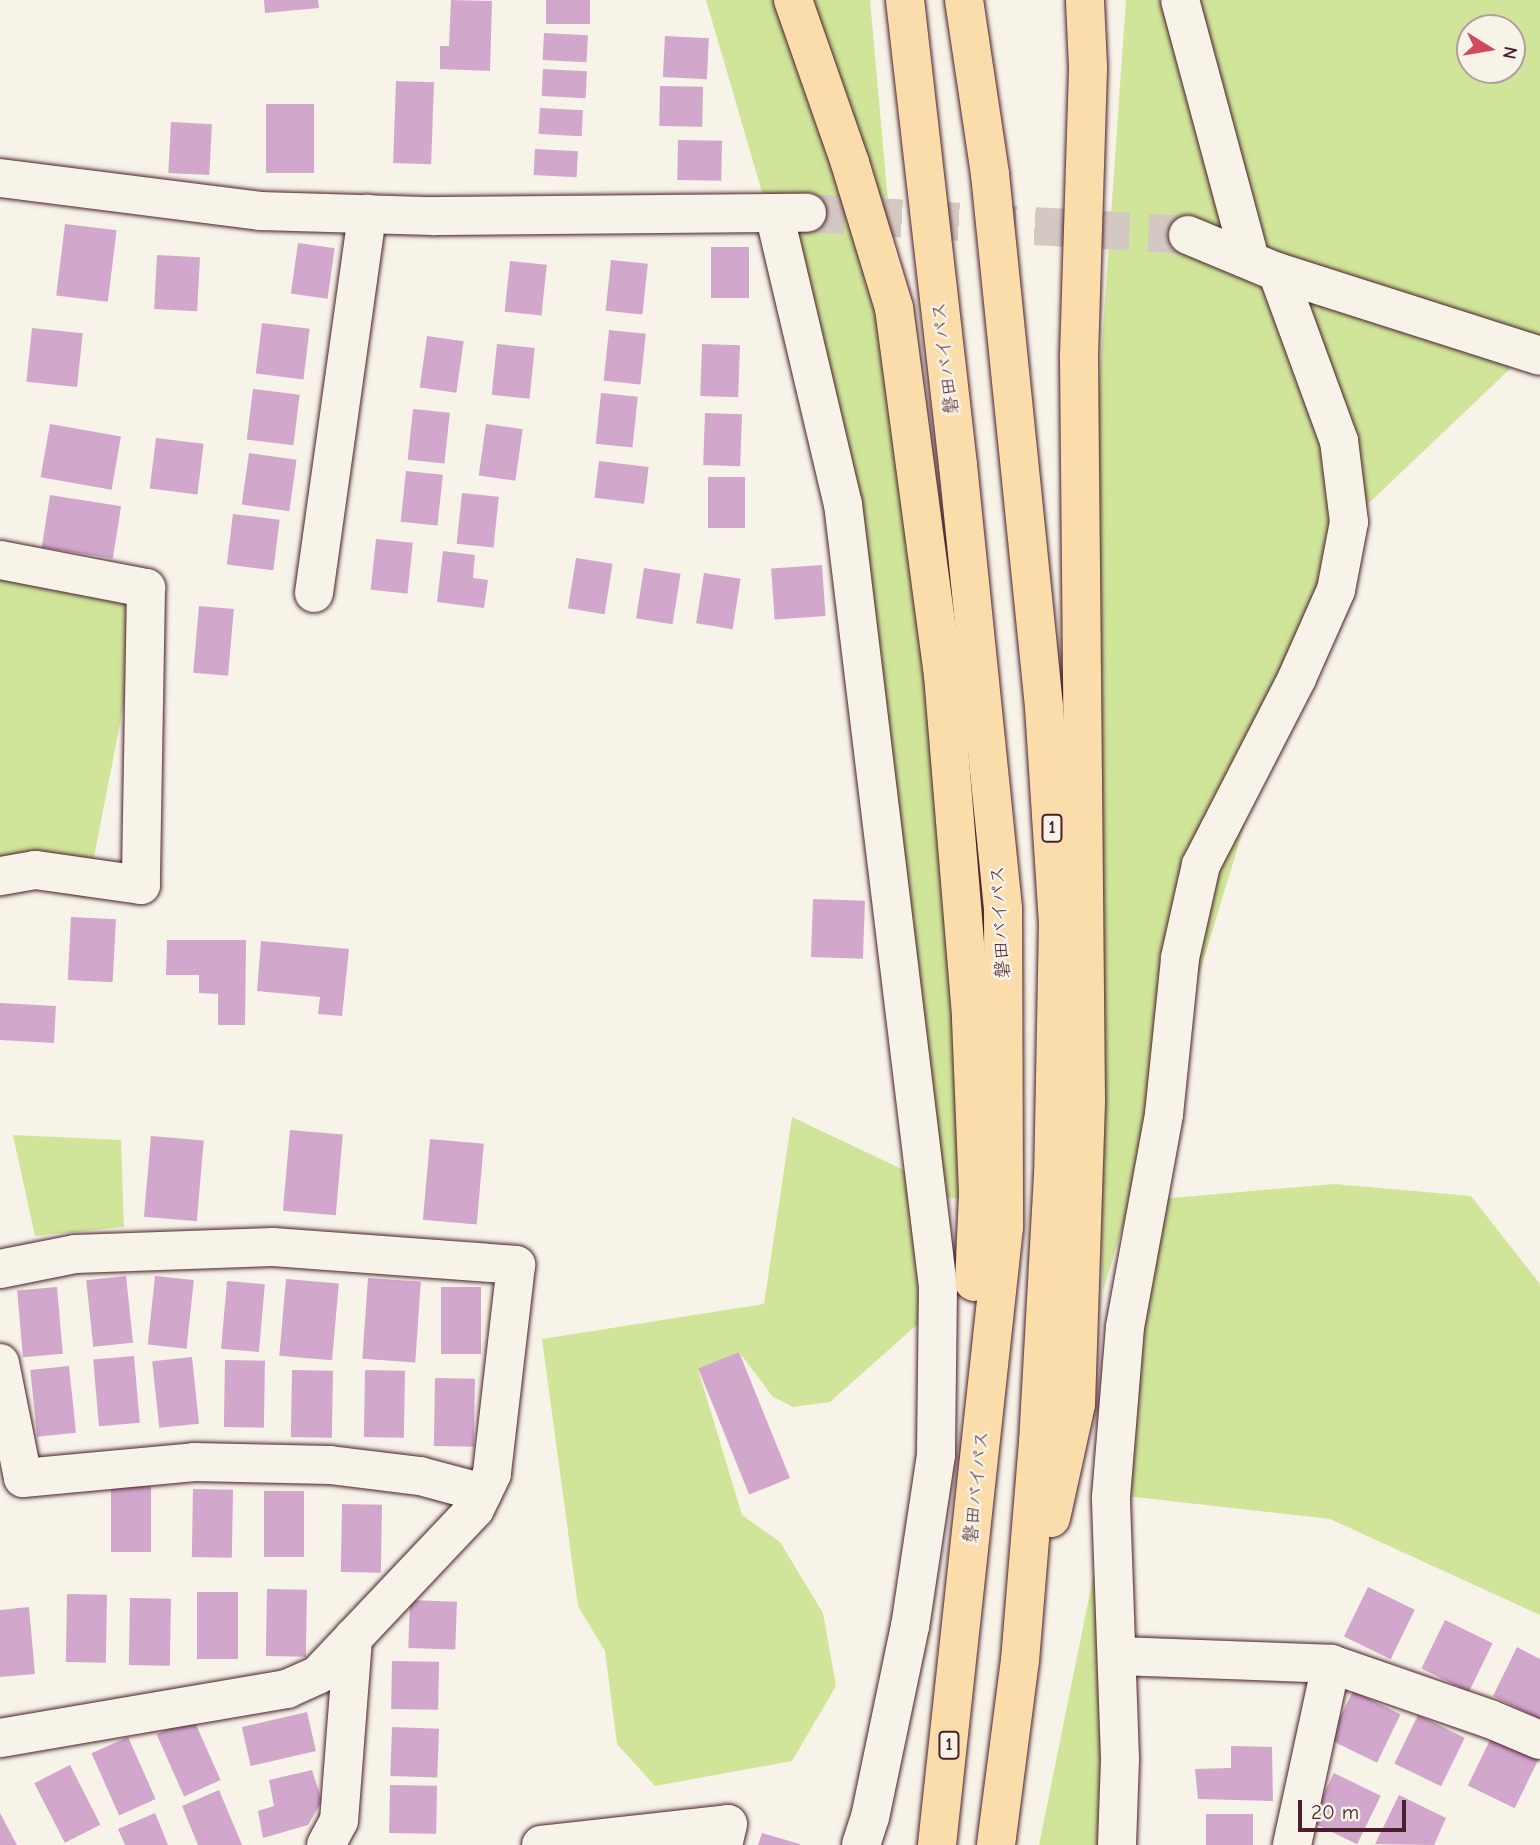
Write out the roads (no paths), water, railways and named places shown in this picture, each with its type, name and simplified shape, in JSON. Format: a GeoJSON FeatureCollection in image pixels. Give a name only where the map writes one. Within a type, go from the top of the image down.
{"type":"FeatureCollection","features":[{"type":"Feature","properties":{"kind":"highway"},"geometry":{"type":"LineString","coordinates":[[793,0],[850,163],[894,308],[943,675],[971,1019],[978,1194],[961,1645]]}},
{"type":"Feature","properties":{"kind":"highway","name":"磐田バイパス"},"geometry":{"type":"LineString","coordinates":[[905,0],[958,465],[1003,909],[1004,1227],[961,1645],[937,1845]]}},
{"type":"Feature","properties":{"kind":"highway","name":"1"},"geometry":{"type":"LineString","coordinates":[[964,0],[990,174],[1044,707],[1058,922],[1053,1175],[1038,1442],[1020,1660],[996,1845]]}},
{"type":"Feature","properties":{"kind":"highway"},"geometry":{"type":"LineString","coordinates":[[1020,1660],[1076,1404],[1086,1100],[1079,356],[1088,67],[1085,0]]}},
{"type":"Feature","properties":{"kind":"street"},"geometry":{"type":"LineString","coordinates":[[1117,1845],[1121,1759],[1111,1497],[1124,1340],[1164,1114],[1180,958],[1201,865],[1292,688],[1336,590],[1349,522],[1339,441],[1264,266],[1181,0]]}},
{"type":"Feature","properties":{"kind":"street"},"geometry":{"type":"LineString","coordinates":[[0,178],[260,211],[367,214],[791,213],[844,505],[938,1287],[936,1455],[910,1626],[870,1817],[861,1845]]}},
{"type":"Feature","properties":{"kind":"street"},"geometry":{"type":"LineString","coordinates":[[314,593],[367,214]]}},
{"type":"Feature","properties":{"kind":"street"},"geometry":{"type":"LineString","coordinates":[[1188,235],[1264,266],[1540,356]]}},
{"type":"Feature","properties":{"kind":"street"},"geometry":{"type":"LineString","coordinates":[[0,560],[146,588],[141,885],[35,870],[0,876]]}},
{"type":"Feature","properties":{"kind":"street"},"geometry":{"type":"LineString","coordinates":[[0,1269],[75,1254],[273,1248],[516,1265],[492,1474],[475,1509],[318,1675],[287,1689],[0,1738]]}},
{"type":"Feature","properties":{"kind":"street"},"geometry":{"type":"LineString","coordinates":[[0,1363],[23,1478],[194,1462],[330,1465],[420,1476],[482,1493]]}},
{"type":"Feature","properties":{"kind":"street"},"geometry":{"type":"LineString","coordinates":[[326,1845],[339,1821],[353,1637]]}},
{"type":"Feature","properties":{"kind":"street"},"geometry":{"type":"LineString","coordinates":[[1117,1656],[1331,1664],[1490,1719],[1540,1740]]}},
{"type":"Feature","properties":{"kind":"street"},"geometry":{"type":"LineString","coordinates":[[1292,1845],[1331,1664]]}},
{"type":"Feature","properties":{"kind":"street"},"geometry":{"type":"LineString","coordinates":[[541,1845],[728,1825],[723,1845]]}},
{"type":"Feature","properties":{"kind":"tunnel"},"geometry":{"type":"LineString","coordinates":[[807,213],[1188,235]]}}]}
